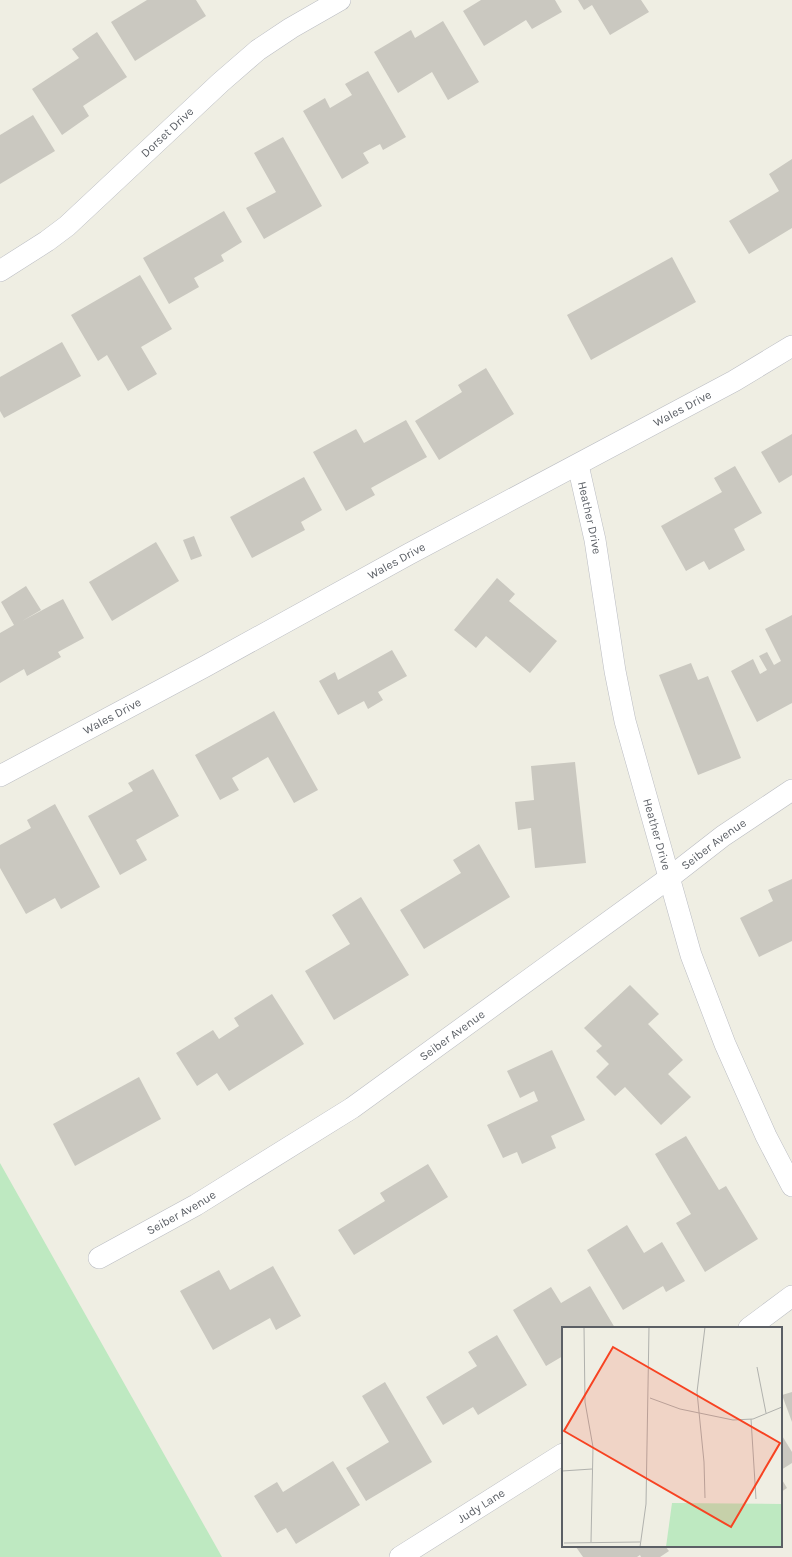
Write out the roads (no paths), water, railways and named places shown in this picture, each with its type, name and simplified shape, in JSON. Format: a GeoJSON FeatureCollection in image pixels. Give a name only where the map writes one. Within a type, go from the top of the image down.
{"type":"FeatureCollection","features":[{"type":"Feature","properties":{"kind":"street","name":"Dorset Drive"},"geometry":{"type":"LineString","coordinates":[[0,271],[47,241],[67,226],[221,82],[258,50],[291,28],[340,0]]}},
{"type":"Feature","properties":{"kind":"street","name":"Wales Drive"},"geometry":{"type":"LineString","coordinates":[[0,776],[409,554],[734,381],[792,346]]}},
{"type":"Feature","properties":{"kind":"street","name":"Heather Drive"},"geometry":{"type":"LineString","coordinates":[[578,465],[595,540],[615,671],[625,721],[691,954],[725,1044],[766,1136],[792,1186]]}},
{"type":"Feature","properties":{"kind":"street","name":"Seiber Avenue"},"geometry":{"type":"LineString","coordinates":[[98,1258],[196,1205],[352,1108],[669,878],[724,836],[792,790]]}},
{"type":"Feature","properties":{"kind":"street"},"geometry":{"type":"LineString","coordinates":[[750,1327],[792,1296]]}},
{"type":"Feature","properties":{"kind":"street","name":"Judy Lane"},"geometry":{"type":"LineString","coordinates":[[400,1557],[562,1455]]}}]}
